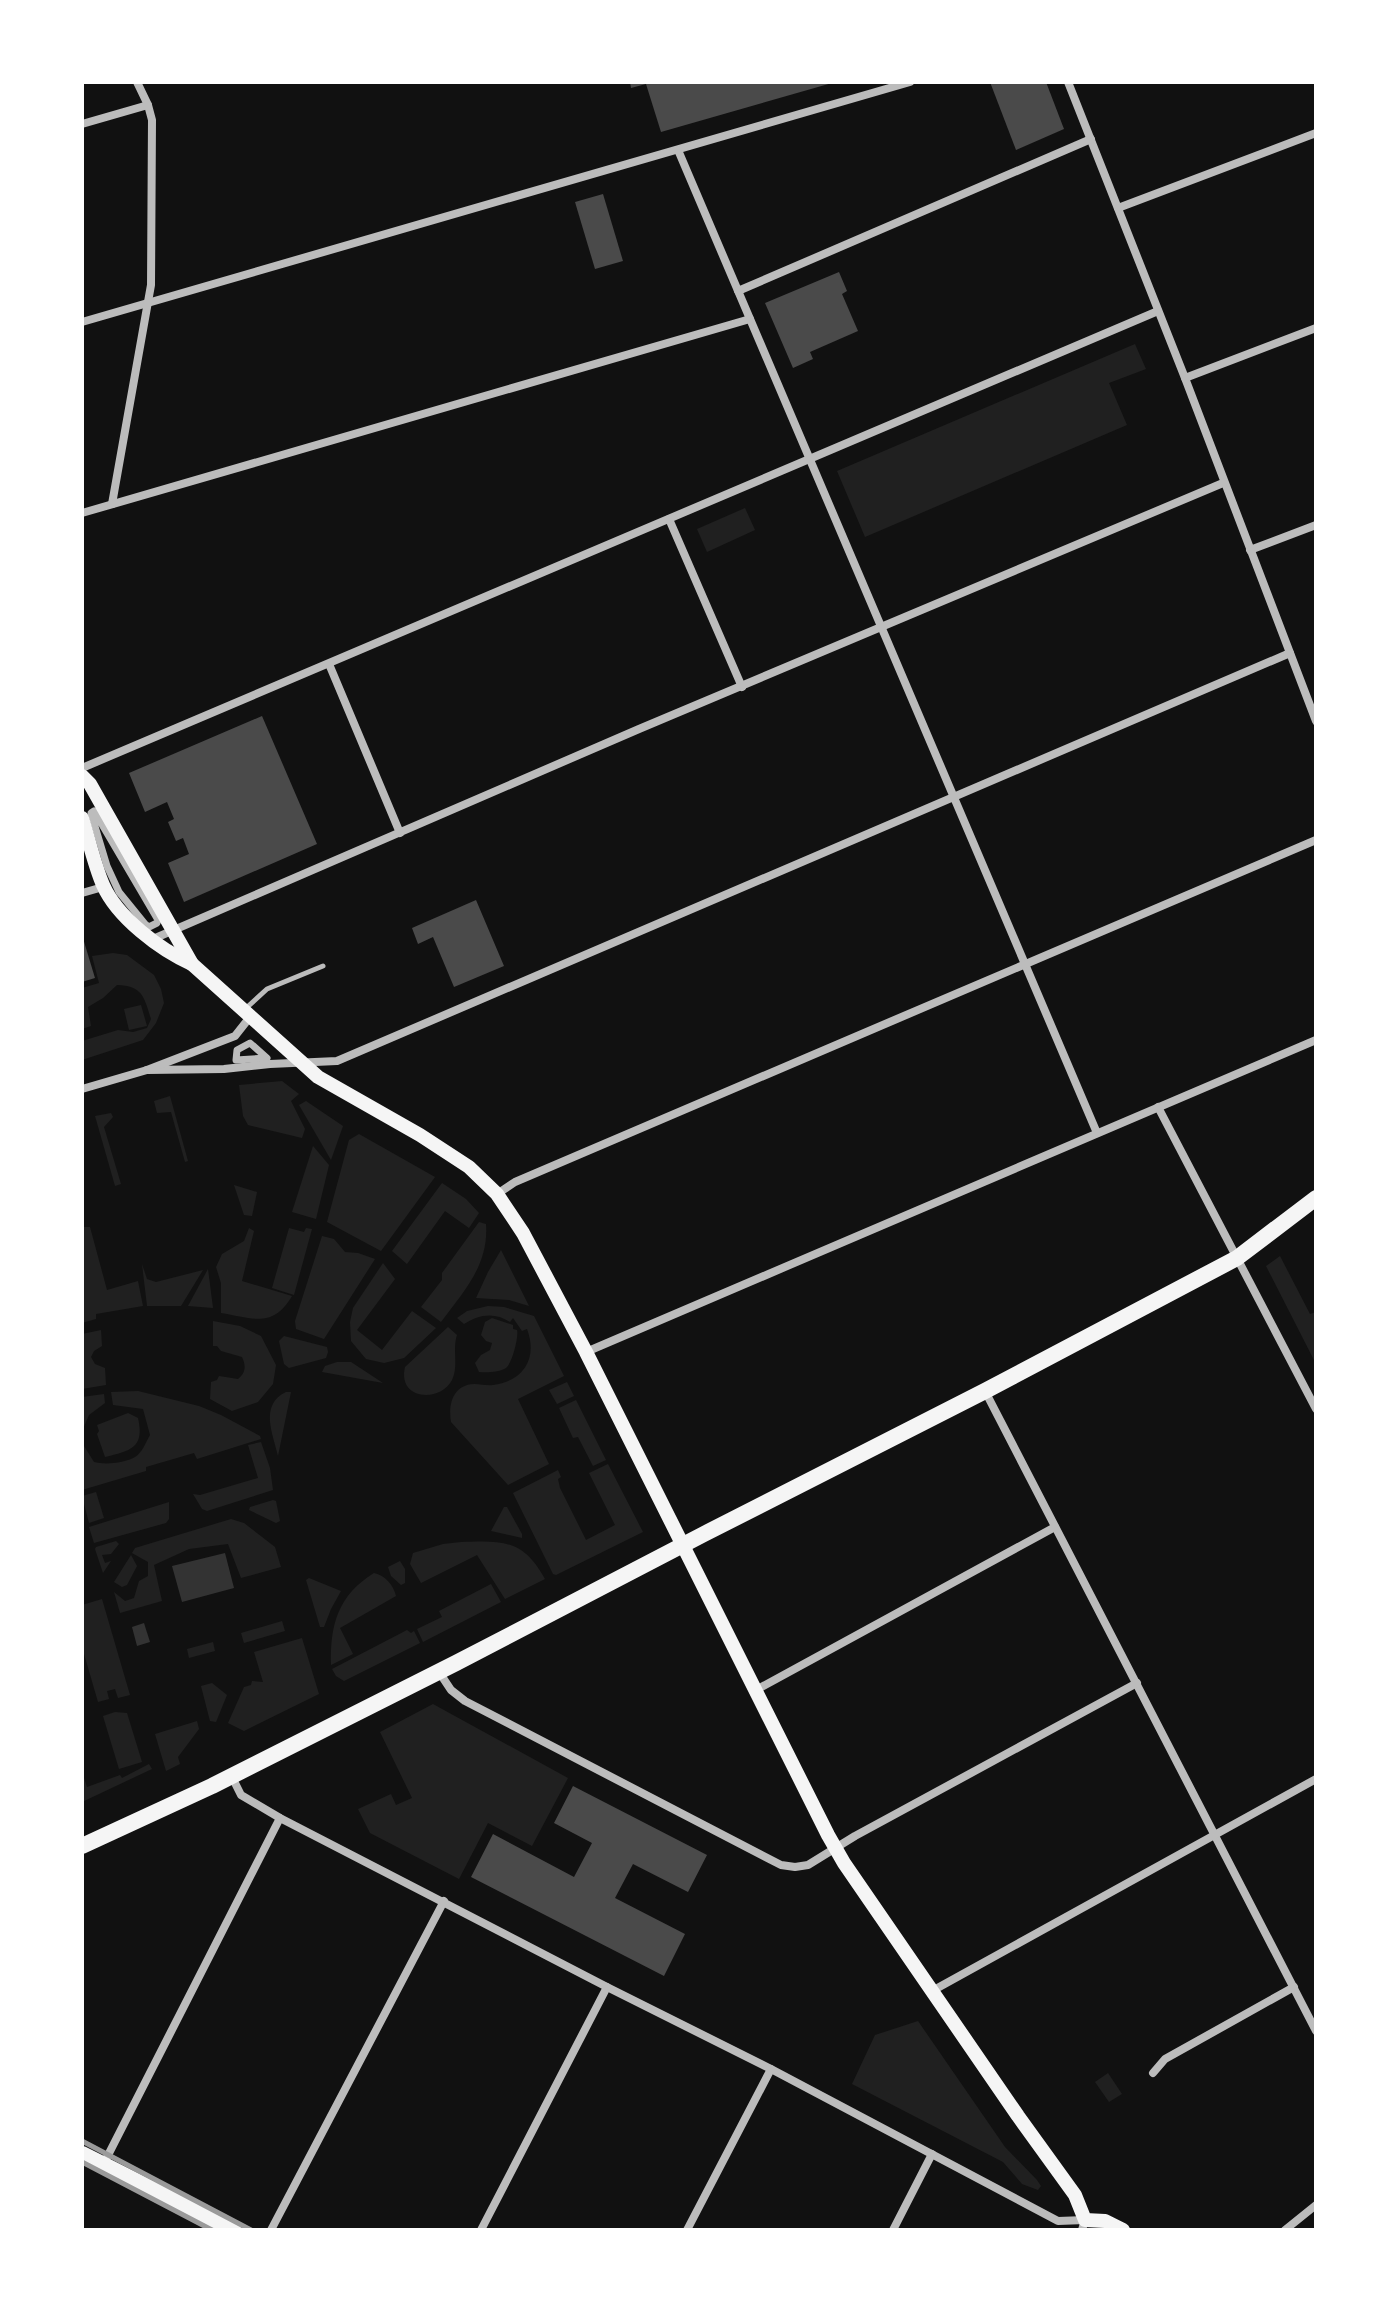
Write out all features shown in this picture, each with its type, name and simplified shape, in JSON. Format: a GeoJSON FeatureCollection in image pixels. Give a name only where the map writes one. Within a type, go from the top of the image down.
{"type":"FeatureCollection","features":[{"type":"Feature","properties":{"kind":"main road"},"geometry":{"type":"LineString","coordinates":[[82,776],[90,784],[192,964],[318,1077],[420,1135],[469,1167],[497,1194],[523,1233],[586,1352],[836,1848],[1075,2195],[1083,2225],[1105,2221],[1123,2230]]}},
{"type":"Feature","properties":{"kind":"main road"},"geometry":{"type":"LineString","coordinates":[[87,816],[103,887],[137,928],[178,958],[192,964]]}},
{"type":"Feature","properties":{"kind":"main road"},"geometry":{"type":"LineString","coordinates":[[82,1846],[232,1776],[439,1672],[985,1391],[1237,1258],[1315,1200]]}},
{"type":"Feature","properties":{"kind":"main road"},"geometry":{"type":"LineString","coordinates":[[82,2154],[234,2230]]}},
{"type":"Feature","properties":{"kind":"street"},"geometry":{"type":"LineString","coordinates":[[112,504],[151,285],[152,120],[137,82]]}},
{"type":"Feature","properties":{"kind":"street"},"geometry":{"type":"LineString","coordinates":[[82,322],[910,82]]}},
{"type":"Feature","properties":{"kind":"street"},"geometry":{"type":"LineString","coordinates":[[1068,82],[1316,720]]}},
{"type":"Feature","properties":{"kind":"street"},"geometry":{"type":"LineString","coordinates":[[82,124],[148,105]]}},
{"type":"Feature","properties":{"kind":"street"},"geometry":{"type":"LineString","coordinates":[[1118,208],[1316,133]]}},
{"type":"Feature","properties":{"kind":"street"},"geometry":{"type":"LineString","coordinates":[[738,291],[1091,139]]}},
{"type":"Feature","properties":{"kind":"street"},"geometry":{"type":"LineString","coordinates":[[678,150],[1097,1133]]}},
{"type":"Feature","properties":{"kind":"street"},"geometry":{"type":"LineString","coordinates":[[82,768],[1158,311]]}},
{"type":"Feature","properties":{"kind":"street"},"geometry":{"type":"LineString","coordinates":[[82,513],[750,319]]}},
{"type":"Feature","properties":{"kind":"street"},"geometry":{"type":"LineString","coordinates":[[1185,378],[1316,328]]}},
{"type":"Feature","properties":{"kind":"street"},"geometry":{"type":"LineString","coordinates":[[153,939],[639,729],[1223,483]]}},
{"type":"Feature","properties":{"kind":"street"},"geometry":{"type":"LineString","coordinates":[[669,519],[742,687]]}},
{"type":"Feature","properties":{"kind":"street"},"geometry":{"type":"LineString","coordinates":[[1250,550],[1316,525]]}},
{"type":"Feature","properties":{"kind":"street"},"geometry":{"type":"LineString","coordinates":[[147,1070],[224,1069],[337,1061],[1290,653]]}},
{"type":"Feature","properties":{"kind":"street"},"geometry":{"type":"LineString","coordinates":[[329,664],[400,833]]}},
{"type":"Feature","properties":{"kind":"street"},"geometry":{"type":"LineString","coordinates":[[94,811],[157,923],[149,927],[145,924],[119,892],[87,816],[94,811]]}},
{"type":"Feature","properties":{"kind":"street"},"geometry":{"type":"LineString","coordinates":[[497,1194],[515,1182],[1316,840]]}},
{"type":"Feature","properties":{"kind":"street"},"geometry":{"type":"LineString","coordinates":[[82,893],[103,887]]}},
{"type":"Feature","properties":{"kind":"street"},"geometry":{"type":"LineString","coordinates":[[82,1089],[147,1070],[235,1036],[247,1014]]}},
{"type":"Feature","properties":{"kind":"street"},"geometry":{"type":"LineString","coordinates":[[586,1352],[1316,1040]]}},
{"type":"Feature","properties":{"kind":"street"},"geometry":{"type":"LineString","coordinates":[[1158,1107],[1316,1409]]}},
{"type":"Feature","properties":{"kind":"street"},"geometry":{"type":"LineString","coordinates":[[985,1391],[1316,2031]]}},
{"type":"Feature","properties":{"kind":"street"},"geometry":{"type":"LineString","coordinates":[[756,1690],[1055,1527]]}},
{"type":"Feature","properties":{"kind":"street"},"geometry":{"type":"LineString","coordinates":[[439,1672],[451,1690],[465,1701],[781,1865],[795,1867],[808,1865],[1137,1683]]}},
{"type":"Feature","properties":{"kind":"street"},"geometry":{"type":"LineString","coordinates":[[232,1776],[241,1795],[280,1818],[771,2069],[1058,2221],[1083,2225]]}},
{"type":"Feature","properties":{"kind":"street"},"geometry":{"type":"LineString","coordinates":[[932,1991],[1316,1779]]}},
{"type":"Feature","properties":{"kind":"street"},"geometry":{"type":"LineString","coordinates":[[103,2165],[280,1818]]}},
{"type":"Feature","properties":{"kind":"street"},"geometry":{"type":"LineString","coordinates":[[271,2230],[444,1901]]}},
{"type":"Feature","properties":{"kind":"street"},"geometry":{"type":"LineString","coordinates":[[481,2230],[607,1987]]}},
{"type":"Feature","properties":{"kind":"street"},"geometry":{"type":"LineString","coordinates":[[1153,2073],[1165,2059],[1294,1987]]}},
{"type":"Feature","properties":{"kind":"street"},"geometry":{"type":"LineString","coordinates":[[687,2230],[771,2069]]}},
{"type":"Feature","properties":{"kind":"street"},"geometry":{"type":"LineString","coordinates":[[893,2230],[932,2154]]}},
{"type":"Feature","properties":{"kind":"street"},"geometry":{"type":"LineString","coordinates":[[1285,2230],[1316,2205]]}},
{"type":"Feature","properties":{"kind":"lane"},"geometry":{"type":"LineString","coordinates":[[247,1014],[267,989],[323,966]]}},
{"type":"Feature","properties":{"kind":"shaded area"},"geometry":{"type":"Polygon","coordinates":[[[1135,344],[1146,369],[1109,383],[1127,425],[865,537],[837,471],[1135,344]]]}},
{"type":"Feature","properties":{"kind":"shaded area"},"geometry":{"type":"Polygon","coordinates":[[[745,508],[755,530],[707,552],[697,529],[745,508]]]}},
{"type":"Feature","properties":{"kind":"shaded area"},"geometry":{"type":"Polygon","coordinates":[[[127,955],[154,975],[164,1003],[156,1023],[143,1040],[82,1060],[82,1041],[118,1030],[133,1032],[147,1028],[151,1019],[137,990],[117,985],[88,1007],[91,1026],[82,1029],[82,988],[99,983],[92,956],[127,955]]]}},
{"type":"Feature","properties":{"kind":"shaded area"},"geometry":{"type":"Polygon","coordinates":[[[141,1005],[147,1026],[129,1030],[124,1009],[141,1005]]]}},
{"type":"Feature","properties":{"kind":"shaded area"},"geometry":{"type":"Polygon","coordinates":[[[282,1081],[299,1094],[291,1101],[305,1129],[302,1138],[248,1125],[243,1116],[239,1085],[282,1081]]]}},
{"type":"Feature","properties":{"kind":"shaded area"},"geometry":{"type":"Polygon","coordinates":[[[170,1096],[188,1161],[185,1162],[171,1112],[157,1113],[154,1101],[170,1096]]]}},
{"type":"Feature","properties":{"kind":"shaded area"},"geometry":{"type":"Polygon","coordinates":[[[306,1101],[343,1126],[331,1160],[299,1105],[306,1101]]]}},
{"type":"Feature","properties":{"kind":"shaded area"},"geometry":{"type":"Polygon","coordinates":[[[111,1113],[113,1117],[104,1127],[121,1184],[115,1186],[95,1116],[111,1113]]]}},
{"type":"Feature","properties":{"kind":"shaded area"},"geometry":{"type":"Polygon","coordinates":[[[359,1134],[435,1177],[381,1251],[327,1222],[349,1140],[359,1134]]]}},
{"type":"Feature","properties":{"kind":"shaded area"},"geometry":{"type":"Polygon","coordinates":[[[313,1146],[329,1165],[316,1219],[292,1212],[313,1146]]]}},
{"type":"Feature","properties":{"kind":"shaded area"},"geometry":{"type":"Polygon","coordinates":[[[442,1183],[466,1199],[479,1213],[469,1228],[445,1211],[407,1264],[392,1251],[442,1183]]]}},
{"type":"Feature","properties":{"kind":"shaded area"},"geometry":{"type":"Polygon","coordinates":[[[234,1185],[257,1192],[252,1216],[244,1215],[234,1185]]]}},
{"type":"Feature","properties":{"kind":"shaded area"},"geometry":{"type":"Polygon","coordinates":[[[479,1222],[486,1224],[486,1239],[479,1265],[441,1322],[421,1307],[479,1222]]]}},
{"type":"Feature","properties":{"kind":"shaded area"},"geometry":{"type":"Polygon","coordinates":[[[82,1227],[90,1227],[107,1290],[138,1281],[143,1306],[96,1314],[96,1319],[82,1323],[82,1227]]]}},
{"type":"Feature","properties":{"kind":"shaded area"},"geometry":{"type":"Polygon","coordinates":[[[249,1228],[254,1231],[242,1281],[292,1296],[277,1313],[261,1319],[221,1313],[221,1283],[216,1267],[222,1254],[244,1241],[249,1228]]]}},
{"type":"Feature","properties":{"kind":"shaded area"},"geometry":{"type":"Polygon","coordinates":[[[289,1228],[304,1232],[306,1228],[312,1229],[294,1295],[272,1288],[289,1228]]]}},
{"type":"Feature","properties":{"kind":"shaded area"},"geometry":{"type":"Polygon","coordinates":[[[322,1236],[334,1239],[345,1252],[375,1259],[324,1339],[296,1329],[295,1321],[322,1236]]]}},
{"type":"Feature","properties":{"kind":"shaded area"},"geometry":{"type":"Polygon","coordinates":[[[501,1250],[529,1306],[509,1300],[476,1298],[501,1250]]]}},
{"type":"Feature","properties":{"kind":"shaded area"},"geometry":{"type":"Polygon","coordinates":[[[1280,1256],[1310,1314],[1316,1312],[1316,1364],[1266,1266],[1280,1256]]]}},
{"type":"Feature","properties":{"kind":"shaded area"},"geometry":{"type":"Polygon","coordinates":[[[383,1263],[395,1279],[357,1330],[382,1350],[412,1311],[436,1328],[404,1358],[384,1363],[366,1359],[351,1341],[350,1322],[353,1308],[383,1263]]]}},
{"type":"Feature","properties":{"kind":"shaded area"},"geometry":{"type":"Polygon","coordinates":[[[142,1264],[147,1279],[156,1282],[203,1270],[181,1306],[147,1306],[142,1264]]]}},
{"type":"Feature","properties":{"kind":"shaded area"},"geometry":{"type":"Polygon","coordinates":[[[208,1269],[213,1308],[188,1306],[208,1269]]]}},
{"type":"Feature","properties":{"kind":"shaded area"},"geometry":{"type":"Polygon","coordinates":[[[488,1306],[504,1307],[534,1316],[564,1376],[518,1399],[549,1464],[508,1485],[451,1422],[451,1402],[461,1388],[474,1384],[504,1383],[520,1373],[529,1358],[531,1349],[527,1329],[522,1331],[513,1318],[510,1322],[487,1316],[464,1324],[457,1318],[467,1311],[488,1306]]]}},
{"type":"Feature","properties":{"kind":"shaded area"},"geometry":{"type":"Polygon","coordinates":[[[492,1318],[513,1325],[513,1329],[517,1330],[516,1344],[506,1368],[479,1372],[475,1363],[490,1350],[492,1343],[481,1335],[485,1322],[492,1318]]]}},
{"type":"Feature","properties":{"kind":"shaded area"},"geometry":{"type":"Polygon","coordinates":[[[213,1321],[240,1326],[261,1336],[276,1365],[273,1384],[258,1402],[232,1411],[210,1399],[211,1382],[219,1376],[238,1379],[244,1369],[242,1357],[213,1346],[213,1321]]]}},
{"type":"Feature","properties":{"kind":"shaded area"},"geometry":{"type":"Polygon","coordinates":[[[448,1327],[457,1335],[452,1380],[446,1387],[430,1395],[413,1392],[404,1378],[405,1367],[448,1327]]]}},
{"type":"Feature","properties":{"kind":"shaded area"},"geometry":{"type":"Polygon","coordinates":[[[101,1330],[102,1346],[91,1357],[95,1364],[105,1368],[106,1385],[82,1389],[82,1334],[101,1330]]]}},
{"type":"Feature","properties":{"kind":"shaded area"},"geometry":{"type":"Polygon","coordinates":[[[284,1336],[327,1347],[326,1358],[289,1368],[284,1364],[279,1341],[284,1336]]]}},
{"type":"Feature","properties":{"kind":"shaded area"},"geometry":{"type":"Polygon","coordinates":[[[351,1362],[383,1383],[322,1372],[325,1366],[351,1362]]]}},
{"type":"Feature","properties":{"kind":"shaded area"},"geometry":{"type":"Polygon","coordinates":[[[567,1382],[574,1396],[557,1404],[549,1390],[567,1382]]]}},
{"type":"Feature","properties":{"kind":"shaded area"},"geometry":{"type":"Polygon","coordinates":[[[138,1391],[199,1406],[261,1439],[197,1459],[194,1453],[82,1490],[82,1447],[94,1462],[104,1463],[131,1459],[144,1447],[150,1435],[143,1409],[113,1405],[111,1392],[138,1391]]]}},
{"type":"Feature","properties":{"kind":"shaded area"},"geometry":{"type":"Polygon","coordinates":[[[286,1392],[291,1392],[278,1456],[270,1412],[273,1404],[286,1392]]]}},
{"type":"Feature","properties":{"kind":"shaded area"},"geometry":{"type":"Polygon","coordinates":[[[104,1394],[105,1403],[89,1415],[82,1431],[82,1397],[104,1394]]]}},
{"type":"Feature","properties":{"kind":"shaded area"},"geometry":{"type":"Polygon","coordinates":[[[576,1400],[606,1460],[593,1466],[578,1437],[573,1438],[559,1408],[576,1400]]]}},
{"type":"Feature","properties":{"kind":"shaded area"},"geometry":{"type":"Polygon","coordinates":[[[128,1413],[138,1418],[140,1428],[137,1442],[122,1453],[105,1457],[97,1425],[128,1413]]]}},
{"type":"Feature","properties":{"kind":"shaded area"},"geometry":{"type":"Polygon","coordinates":[[[261,1442],[270,1468],[273,1490],[207,1511],[202,1509],[193,1494],[200,1495],[258,1478],[248,1445],[261,1442]]]}},
{"type":"Feature","properties":{"kind":"shaded area"},"geometry":{"type":"Polygon","coordinates":[[[608,1464],[643,1532],[553,1574],[513,1493],[558,1470],[560,1488],[586,1540],[615,1525],[589,1473],[608,1464]]]}},
{"type":"Feature","properties":{"kind":"shaded area"},"geometry":{"type":"Polygon","coordinates":[[[96,1492],[104,1518],[89,1523],[82,1496],[96,1492]]]}},
{"type":"Feature","properties":{"kind":"shaded area"},"geometry":{"type":"Polygon","coordinates":[[[276,1501],[280,1521],[276,1523],[249,1510],[250,1507],[276,1501]]]}},
{"type":"Feature","properties":{"kind":"shaded area"},"geometry":{"type":"Polygon","coordinates":[[[169,1502],[169,1519],[166,1523],[94,1543],[89,1527],[169,1502]]]}},
{"type":"Feature","properties":{"kind":"shaded area"},"geometry":{"type":"Polygon","coordinates":[[[504,1507],[507,1507],[522,1538],[491,1531],[504,1507]]]}},
{"type":"Feature","properties":{"kind":"shaded area"},"geometry":{"type":"Polygon","coordinates":[[[231,1519],[244,1523],[275,1547],[281,1567],[241,1578],[228,1544],[189,1549],[154,1565],[162,1601],[120,1613],[114,1592],[125,1601],[134,1598],[139,1581],[148,1576],[148,1562],[132,1553],[135,1548],[231,1519]]]}},
{"type":"Feature","properties":{"kind":"shaded area"},"geometry":{"type":"Polygon","coordinates":[[[116,1541],[119,1544],[111,1554],[102,1555],[105,1563],[111,1561],[103,1573],[95,1549],[116,1541]]]}},
{"type":"Feature","properties":{"kind":"shaded area"},"geometry":{"type":"Polygon","coordinates":[[[461,1542],[500,1543],[520,1549],[545,1579],[505,1599],[477,1555],[421,1583],[410,1564],[413,1553],[461,1542]]]}},
{"type":"Feature","properties":{"kind":"shaded area"},"geometry":{"type":"Polygon","coordinates":[[[225,1553],[234,1588],[182,1602],[172,1566],[225,1553]]]}},
{"type":"Feature","properties":{"kind":"shaded area"},"geometry":{"type":"Polygon","coordinates":[[[131,1555],[137,1566],[127,1585],[122,1587],[114,1582],[131,1555]]]}},
{"type":"Feature","properties":{"kind":"shaded area"},"geometry":{"type":"Polygon","coordinates":[[[400,1561],[405,1569],[405,1583],[401,1585],[391,1576],[388,1567],[400,1561]]]}},
{"type":"Feature","properties":{"kind":"shaded area"},"geometry":{"type":"Polygon","coordinates":[[[374,1573],[388,1582],[396,1596],[340,1628],[353,1654],[331,1665],[332,1637],[344,1601],[374,1573]]]}},
{"type":"Feature","properties":{"kind":"shaded area"},"geometry":{"type":"Polygon","coordinates":[[[309,1578],[341,1591],[324,1627],[320,1627],[306,1580],[309,1578]]]}},
{"type":"Feature","properties":{"kind":"shaded area"},"geometry":{"type":"Polygon","coordinates":[[[491,1584],[501,1602],[423,1642],[417,1629],[442,1617],[439,1611],[491,1584]]]}},
{"type":"Feature","properties":{"kind":"shaded area"},"geometry":{"type":"Polygon","coordinates":[[[102,1599],[130,1695],[118,1698],[115,1689],[107,1691],[109,1699],[98,1702],[82,1647],[82,1605],[102,1599]]]}},
{"type":"Feature","properties":{"kind":"shaded area"},"geometry":{"type":"Polygon","coordinates":[[[282,1621],[285,1631],[244,1643],[241,1633],[282,1621]]]}},
{"type":"Feature","properties":{"kind":"shaded area"},"geometry":{"type":"Polygon","coordinates":[[[144,1623],[150,1642],[137,1646],[132,1627],[144,1623]]]}},
{"type":"Feature","properties":{"kind":"shaded area"},"geometry":{"type":"Polygon","coordinates":[[[407,1630],[411,1633],[414,1631],[420,1643],[344,1681],[336,1676],[332,1669],[407,1630]]]}},
{"type":"Feature","properties":{"kind":"shaded area"},"geometry":{"type":"Polygon","coordinates":[[[302,1638],[319,1694],[244,1731],[228,1723],[244,1687],[251,1685],[252,1681],[263,1682],[254,1652],[302,1638]]]}},
{"type":"Feature","properties":{"kind":"shaded area"},"geometry":{"type":"Polygon","coordinates":[[[213,1642],[215,1651],[189,1658],[187,1649],[213,1642]]]}},
{"type":"Feature","properties":{"kind":"shaded area"},"geometry":{"type":"Polygon","coordinates":[[[212,1683],[227,1695],[216,1722],[210,1721],[201,1686],[212,1683]]]}},
{"type":"Feature","properties":{"kind":"shaded area"},"geometry":{"type":"Polygon","coordinates":[[[433,1704],[568,1778],[532,1846],[488,1823],[459,1879],[370,1833],[358,1809],[391,1794],[396,1805],[412,1798],[380,1732],[433,1704]]]}},
{"type":"Feature","properties":{"kind":"shaded area"},"geometry":{"type":"Polygon","coordinates":[[[115,1712],[127,1713],[142,1762],[119,1769],[103,1716],[115,1712]]]}},
{"type":"Feature","properties":{"kind":"shaded area"},"geometry":{"type":"Polygon","coordinates":[[[197,1721],[199,1729],[178,1757],[180,1764],[166,1771],[155,1734],[197,1721]]]}},
{"type":"Feature","properties":{"kind":"shaded area"},"geometry":{"type":"Polygon","coordinates":[[[149,1764],[152,1769],[82,1802],[82,1772],[87,1787],[120,1775],[122,1778],[149,1764]]]}},
{"type":"Feature","properties":{"kind":"shaded area"},"geometry":{"type":"Polygon","coordinates":[[[918,2021],[1005,2147],[1037,2180],[1041,2186],[1038,2190],[1022,2184],[1003,2162],[852,2084],[875,2035],[918,2021]]]}},
{"type":"Feature","properties":{"kind":"shaded area"},"geometry":{"type":"Polygon","coordinates":[[[1108,2073],[1122,2094],[1109,2102],[1095,2082],[1108,2073]]]}},
{"type":"Feature","properties":{"kind":"building"},"geometry":{"type":"Polygon","coordinates":[[[630,82],[832,83],[661,132],[646,84],[631,88],[630,82]]]}},
{"type":"Feature","properties":{"kind":"building"},"geometry":{"type":"Polygon","coordinates":[[[990,82],[1046,82],[1064,129],[1016,150],[990,82]]]}},
{"type":"Feature","properties":{"kind":"building"},"geometry":{"type":"Polygon","coordinates":[[[603,194],[623,261],[595,269],[575,202],[603,194]]]}},
{"type":"Feature","properties":{"kind":"building"},"geometry":{"type":"Polygon","coordinates":[[[839,272],[847,291],[842,294],[858,331],[810,352],[813,359],[793,368],[765,303],[839,272]]]}},
{"type":"Feature","properties":{"kind":"building"},"geometry":{"type":"Polygon","coordinates":[[[262,716],[317,844],[184,902],[168,863],[189,854],[183,838],[176,841],[168,822],[174,819],[167,802],[145,812],[129,773],[262,716]]]}},
{"type":"Feature","properties":{"kind":"building"},"geometry":{"type":"Polygon","coordinates":[[[476,900],[504,966],[454,987],[433,937],[418,944],[412,928],[476,900]]]}},
{"type":"Feature","properties":{"kind":"building"},"geometry":{"type":"Polygon","coordinates":[[[82,935],[95,978],[82,982],[82,935]]]}},
{"type":"Feature","properties":{"kind":"building"},"geometry":{"type":"Polygon","coordinates":[[[573,1786],[707,1855],[688,1892],[633,1864],[615,1898],[685,1934],[664,1976],[471,1877],[493,1834],[574,1877],[592,1843],[554,1823],[573,1786]]]}},
{"type":"Feature","properties":{"kind":"railway"},"geometry":{"type":"LineString","coordinates":[[82,2141],[251,2230]]}},
{"type":"Feature","properties":{"kind":"railway"},"geometry":{"type":"LineString","coordinates":[[82,2162],[212,2230]]}}]}
